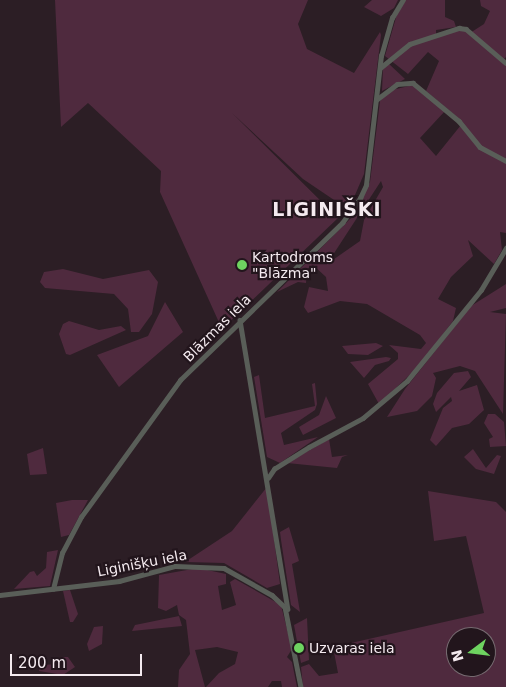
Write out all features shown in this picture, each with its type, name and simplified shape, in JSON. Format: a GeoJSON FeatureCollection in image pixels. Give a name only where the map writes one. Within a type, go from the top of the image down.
{"type":"FeatureCollection","features":[{"type":"Feature","properties":{"kind":"street","name":"Blāzmas iela"},"geometry":{"type":"LineString","coordinates":[[53,589],[69,538],[136,438],[180,380],[342,223],[360,198],[366,185],[386,34],[403,0]]}},
{"type":"Feature","properties":{"kind":"street"},"geometry":{"type":"LineString","coordinates":[[380,68],[410,44],[459,28],[466,28],[506,63]]}},
{"type":"Feature","properties":{"kind":"street"},"geometry":{"type":"LineString","coordinates":[[376,100],[396,84],[413,83],[459,121],[480,146],[506,161]]}},
{"type":"Feature","properties":{"kind":"street"},"geometry":{"type":"LineString","coordinates":[[268,478],[274,469],[363,418],[407,381],[481,290],[506,248]]}},
{"type":"Feature","properties":{"kind":"street"},"geometry":{"type":"LineString","coordinates":[[240,320],[268,478],[289,616]]}},
{"type":"Feature","properties":{"kind":"street","name":"Liginišķu iela"},"geometry":{"type":"LineString","coordinates":[[0,595],[119,581],[175,566],[210,565],[224,568],[272,595],[289,616],[301,687]]}},
{"type":"Feature","properties":{"kind":"shaded area"},"geometry":{"type":"Polygon","coordinates":[[[55,0],[308,0],[298,24],[307,49],[354,73],[380,32],[364,174],[352,202],[337,202],[303,179],[232,113],[338,218],[222,329],[160,192],[161,171],[88,103],[61,127],[55,0]]]}},
{"type":"Feature","properties":{"kind":"shaded area"},"geometry":{"type":"Polygon","coordinates":[[[372,0],[398,0],[394,8],[381,16],[364,7],[372,0]]]}},
{"type":"Feature","properties":{"kind":"shaded area"},"geometry":{"type":"Polygon","coordinates":[[[406,0],[445,0],[445,17],[454,21],[456,27],[436,30],[436,35],[461,29],[470,33],[484,24],[490,11],[481,6],[480,0],[506,0],[506,57],[502,61],[506,65],[506,233],[500,232],[502,250],[494,264],[468,240],[473,256],[451,277],[438,299],[456,308],[453,321],[419,366],[379,404],[368,384],[398,359],[398,353],[389,345],[421,349],[426,343],[420,335],[367,304],[340,301],[308,313],[304,307],[309,287],[328,291],[326,277],[313,265],[307,269],[306,283],[298,282],[277,292],[351,218],[370,182],[380,101],[388,91],[413,85],[445,111],[420,138],[436,156],[461,125],[479,144],[456,116],[426,91],[439,61],[428,52],[408,74],[385,56],[397,14],[406,0]],[[381,181],[327,264],[360,241],[364,220],[383,187],[381,181]]]}},
{"type":"Feature","properties":{"kind":"shaded area"},"geometry":{"type":"Polygon","coordinates":[[[388,63],[405,79],[382,91],[383,67],[388,63]]]}},
{"type":"Feature","properties":{"kind":"shaded area"},"geometry":{"type":"Polygon","coordinates":[[[63,269],[103,279],[149,270],[158,282],[152,314],[139,332],[131,332],[128,309],[114,294],[45,288],[40,282],[44,272],[63,269]]]}},
{"type":"Feature","properties":{"kind":"shaded area"},"geometry":{"type":"Polygon","coordinates":[[[506,284],[506,308],[490,312],[506,314],[503,414],[475,371],[460,366],[433,373],[436,378],[432,396],[417,411],[387,417],[405,389],[471,306],[506,284]]]}},
{"type":"Feature","properties":{"kind":"shaded area"},"geometry":{"type":"Polygon","coordinates":[[[165,302],[183,332],[119,387],[97,355],[148,336],[165,302]]]}},
{"type":"Feature","properties":{"kind":"shaded area"},"geometry":{"type":"Polygon","coordinates":[[[69,321],[99,330],[121,326],[126,330],[70,355],[66,354],[59,334],[63,324],[69,321]]]}},
{"type":"Feature","properties":{"kind":"shaded area"},"geometry":{"type":"Polygon","coordinates":[[[376,343],[383,346],[368,355],[348,354],[342,346],[376,343]]]}},
{"type":"Feature","properties":{"kind":"shaded area"},"geometry":{"type":"Polygon","coordinates":[[[391,358],[389,361],[375,365],[364,378],[350,362],[391,358]]]}},
{"type":"Feature","properties":{"kind":"shaded area"},"geometry":{"type":"Polygon","coordinates":[[[468,371],[471,377],[459,391],[477,385],[484,410],[469,424],[452,428],[436,446],[430,440],[443,408],[452,401],[451,397],[436,412],[433,404],[437,393],[454,373],[468,371]]]}},
{"type":"Feature","properties":{"kind":"shaded area"},"geometry":{"type":"Polygon","coordinates":[[[259,375],[265,418],[315,406],[312,384],[315,383],[317,404],[315,410],[281,433],[284,445],[318,437],[280,463],[267,457],[254,377],[259,375]]]}},
{"type":"Feature","properties":{"kind":"shaded area"},"geometry":{"type":"Polygon","coordinates":[[[326,396],[336,418],[303,435],[299,427],[319,415],[326,396]]]}},
{"type":"Feature","properties":{"kind":"shaded area"},"geometry":{"type":"Polygon","coordinates":[[[488,414],[495,414],[504,422],[506,446],[490,447],[489,439],[493,437],[484,423],[488,414]]]}},
{"type":"Feature","properties":{"kind":"shaded area"},"geometry":{"type":"Polygon","coordinates":[[[329,439],[332,457],[348,455],[342,457],[337,468],[287,463],[329,439]]]}},
{"type":"Feature","properties":{"kind":"shaded area"},"geometry":{"type":"Polygon","coordinates":[[[43,448],[47,474],[30,475],[27,454],[43,448]]]}},
{"type":"Feature","properties":{"kind":"shaded area"},"geometry":{"type":"Polygon","coordinates":[[[473,449],[486,468],[497,455],[501,456],[494,474],[476,469],[464,457],[473,449]]]}},
{"type":"Feature","properties":{"kind":"shaded area"},"geometry":{"type":"Polygon","coordinates":[[[267,487],[280,584],[267,588],[224,563],[185,562],[232,531],[267,487]]]}},
{"type":"Feature","properties":{"kind":"shaded area"},"geometry":{"type":"Polygon","coordinates":[[[428,491],[496,502],[506,512],[506,687],[303,687],[301,667],[309,664],[319,676],[338,673],[333,647],[484,613],[466,536],[434,541],[428,491]]]}},
{"type":"Feature","properties":{"kind":"shaded area"},"geometry":{"type":"Polygon","coordinates":[[[88,500],[69,535],[61,537],[56,503],[88,500]]]}},
{"type":"Feature","properties":{"kind":"shaded area"},"geometry":{"type":"Polygon","coordinates":[[[289,527],[299,561],[292,564],[300,612],[291,605],[281,540],[280,532],[289,527]]]}},
{"type":"Feature","properties":{"kind":"shaded area"},"geometry":{"type":"Polygon","coordinates":[[[58,550],[50,586],[14,589],[30,572],[34,571],[37,576],[46,568],[47,552],[58,550]]]}},
{"type":"Feature","properties":{"kind":"shaded area"},"geometry":{"type":"Polygon","coordinates":[[[198,568],[226,574],[226,584],[218,586],[222,610],[236,605],[230,582],[235,579],[281,605],[292,649],[287,657],[292,662],[297,687],[282,687],[281,681],[272,681],[268,687],[206,687],[219,673],[235,664],[238,652],[217,647],[195,650],[205,687],[178,687],[179,670],[190,654],[186,620],[179,615],[177,605],[166,611],[158,608],[159,575],[198,568]]]}},
{"type":"Feature","properties":{"kind":"shaded area"},"geometry":{"type":"Polygon","coordinates":[[[70,590],[78,614],[73,622],[70,622],[63,591],[70,590]]]}},
{"type":"Feature","properties":{"kind":"shaded area"},"geometry":{"type":"Polygon","coordinates":[[[179,616],[182,626],[132,631],[135,625],[179,616]]]}},
{"type":"Feature","properties":{"kind":"shaded area"},"geometry":{"type":"Polygon","coordinates":[[[307,618],[309,660],[301,663],[294,625],[307,618]]]}},
{"type":"Feature","properties":{"kind":"shaded area"},"geometry":{"type":"Polygon","coordinates":[[[103,626],[102,644],[89,651],[87,644],[94,627],[103,626]]]}},
{"type":"Feature","properties":{"kind":"shaded area"},"geometry":{"type":"Polygon","coordinates":[[[63,657],[68,657],[75,667],[63,675],[39,671],[40,665],[60,664],[63,657]]]}},
{"type":"Feature","properties":{"kind":"place","name":"Kartodroms \"Blāzma\""},"geometry":{"type":"Point","coordinates":[242,265]}},
{"type":"Feature","properties":{"kind":"place","name":"Uzvaras iela"},"geometry":{"type":"Point","coordinates":[299,648]}},
{"type":"Feature","properties":{"kind":"district","name":"LIGINIŠKI"},"geometry":{"type":"Point","coordinates":[327,210]}}]}
